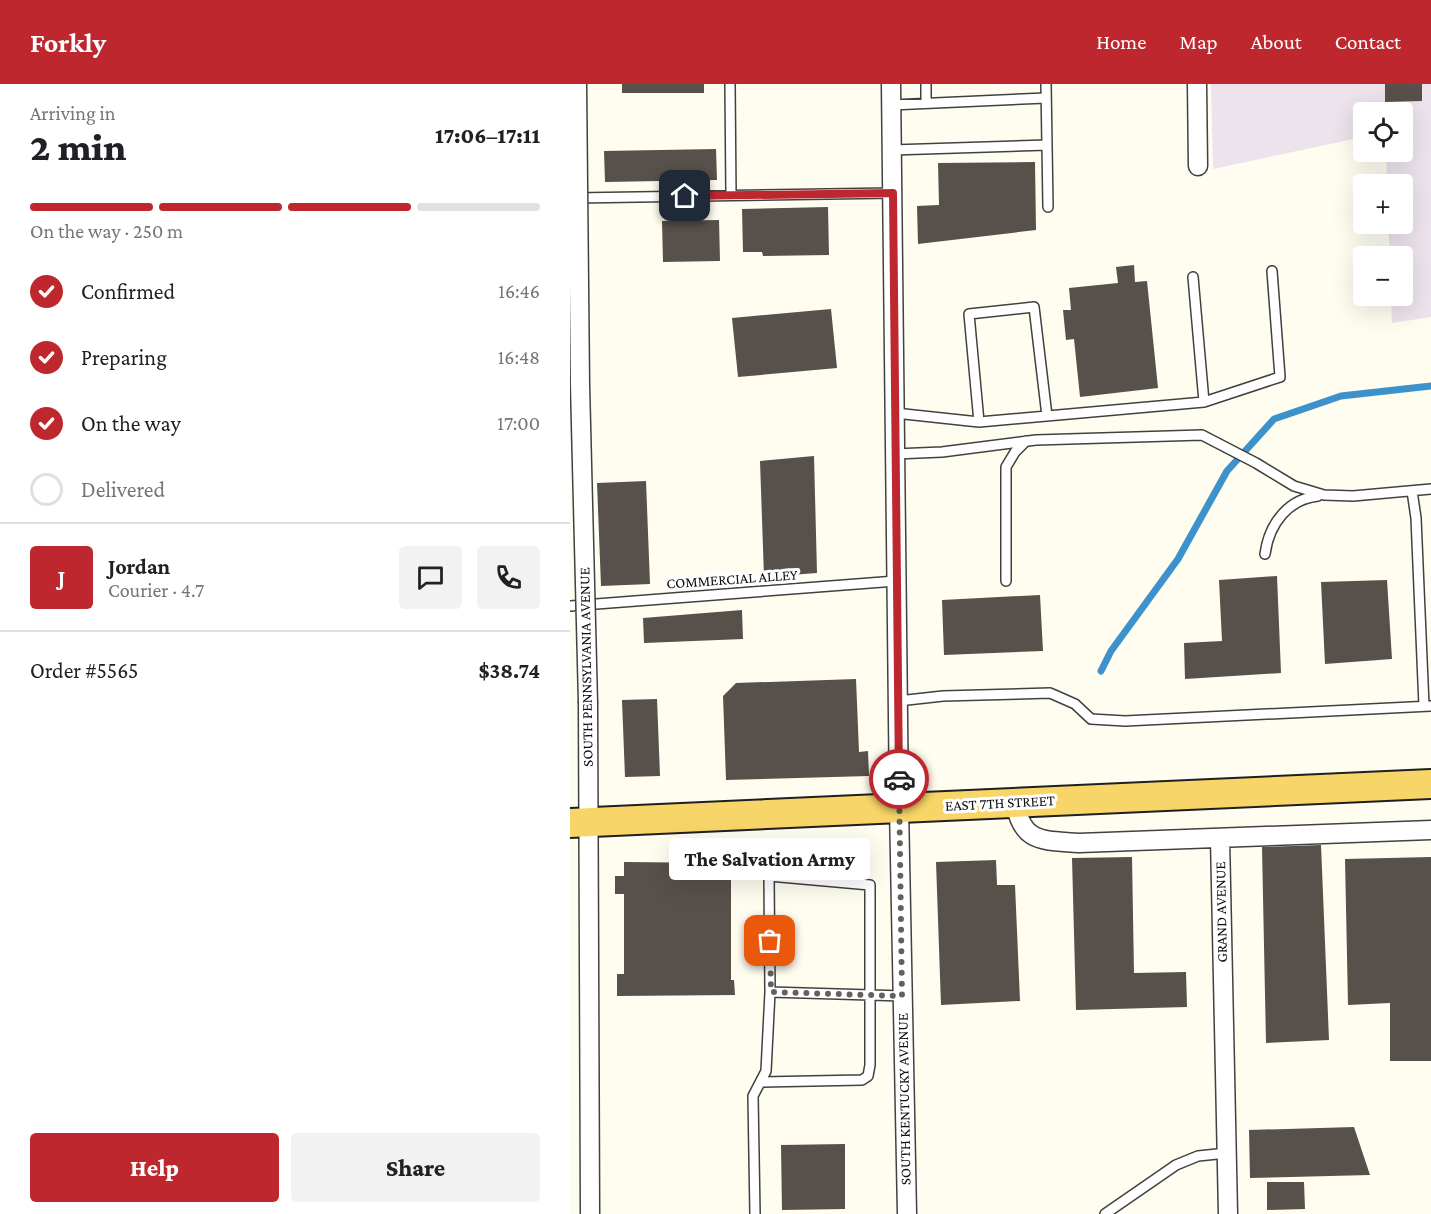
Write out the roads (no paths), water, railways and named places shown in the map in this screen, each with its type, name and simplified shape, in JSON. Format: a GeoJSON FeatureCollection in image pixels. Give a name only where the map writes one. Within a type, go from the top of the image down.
{"type":"FeatureCollection","features":[{"type":"Feature","properties":{"kind":"main road","name":"EAST 7TH STREET"},"geometry":{"type":"LineString","coordinates":[[579,822],[1431,784]]}},
{"type":"Feature","properties":{"kind":"street","name":"SOUTH PENNSYLVANIA AVENUE"},"geometry":{"type":"LineString","coordinates":[[577,84],[579,385],[588,703],[579,822],[590,1214]]}},
{"type":"Feature","properties":{"kind":"street","name":"SOUTH KENTUCKY AVENUE"},"geometry":{"type":"LineString","coordinates":[[891,84],[899,807],[907,1214]]}},
{"type":"Feature","properties":{"kind":"street"},"geometry":{"type":"LineString","coordinates":[[1197,84],[1198,166]]}},
{"type":"Feature","properties":{"kind":"street"},"geometry":{"type":"LineString","coordinates":[[1015,802],[1022,826],[1032,835],[1044,840],[1079,843],[1431,830]]}},
{"type":"Feature","properties":{"kind":"street","name":"GRAND AVENUE"},"geometry":{"type":"LineString","coordinates":[[1220,838],[1228,1214]]}},
{"type":"Feature","properties":{"kind":"lane"},"geometry":{"type":"LineString","coordinates":[[730,84],[731,195]]}},
{"type":"Feature","properties":{"kind":"lane"},"geometry":{"type":"LineString","coordinates":[[926,84],[926,103]]}},
{"type":"Feature","properties":{"kind":"lane"},"geometry":{"type":"LineString","coordinates":[[1046,84],[1048,207]]}},
{"type":"Feature","properties":{"kind":"lane"},"geometry":{"type":"LineString","coordinates":[[891,105],[1046,98]]}},
{"type":"Feature","properties":{"kind":"lane"},"geometry":{"type":"LineString","coordinates":[[892,150],[1047,145]]}},
{"type":"Feature","properties":{"kind":"lane"},"geometry":{"type":"LineString","coordinates":[[570,198],[893,193]]}},
{"type":"Feature","properties":{"kind":"lane"},"geometry":{"type":"LineString","coordinates":[[895,413],[980,422],[1204,402],[1280,377],[1272,271]]}},
{"type":"Feature","properties":{"kind":"lane"},"geometry":{"type":"LineString","coordinates":[[1193,278],[1204,402]]}},
{"type":"Feature","properties":{"kind":"lane"},"geometry":{"type":"LineString","coordinates":[[980,422],[969,314],[1034,307],[1047,416]]}},
{"type":"Feature","properties":{"kind":"lane"},"geometry":{"type":"LineString","coordinates":[[895,454],[942,452],[1026,441],[1202,435],[1294,486],[1324,495]]}},
{"type":"Feature","properties":{"kind":"lane"},"geometry":{"type":"LineString","coordinates":[[1006,581],[1006,467],[1015,452],[1026,441]]}},
{"type":"Feature","properties":{"kind":"lane"},"geometry":{"type":"LineString","coordinates":[[1265,554],[1267,537],[1276,522],[1290,506],[1306,497],[1353,496],[1431,489]]}},
{"type":"Feature","properties":{"kind":"lane"},"geometry":{"type":"LineString","coordinates":[[898,701],[943,696],[1050,693],[1075,704],[1091,719],[1125,721],[1427,706],[1416,518],[1412,492]]}},
{"type":"Feature","properties":{"kind":"lane","name":"COMMERCIAL ALLEY"},"geometry":{"type":"LineString","coordinates":[[570,606],[896,581]]}},
{"type":"Feature","properties":{"kind":"lane"},"geometry":{"type":"LineString","coordinates":[[755,1214],[753,1096],[766,1071],[771,992],[769,876],[870,885],[871,995],[868,1076],[862,1080],[761,1082]]}},
{"type":"Feature","properties":{"kind":"lane"},"geometry":{"type":"LineString","coordinates":[[771,992],[902,996]]}},
{"type":"Feature","properties":{"kind":"lane"},"geometry":{"type":"LineString","coordinates":[[1105,1214],[1176,1165],[1198,1156],[1227,1153]]}},
{"type":"Feature","properties":{"kind":"waterway"},"geometry":{"type":"LineString","coordinates":[[1101,671],[1111,651],[1178,559],[1227,471],[1274,419],[1341,396],[1431,386]]}},
{"type":"Feature","properties":{"kind":"place","name":"The Salvation Army"},"geometry":{"type":"Point","coordinates":[770,941]}}]}
